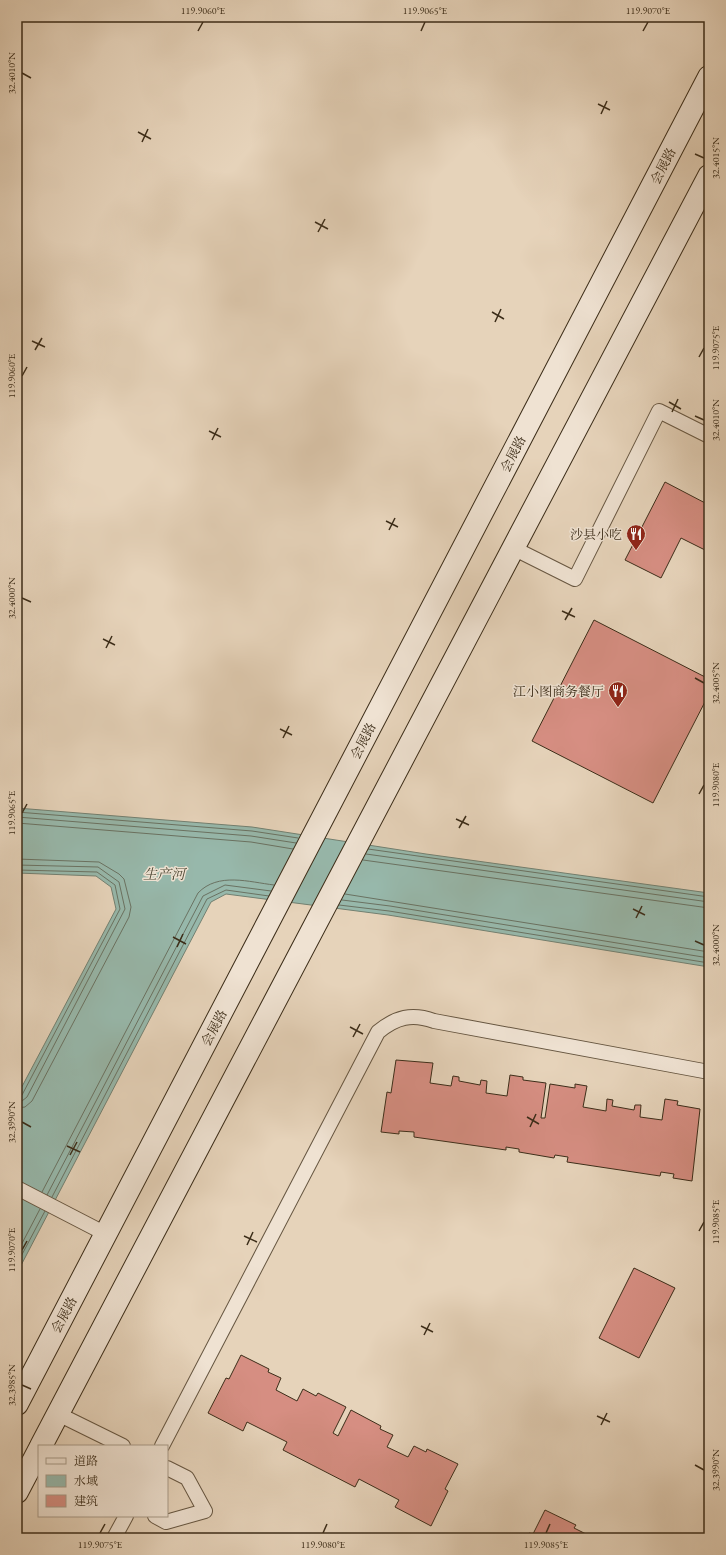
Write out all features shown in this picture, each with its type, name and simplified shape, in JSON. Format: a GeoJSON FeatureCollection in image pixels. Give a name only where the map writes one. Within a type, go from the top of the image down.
{"type":"FeatureCollection","features":[{"type":"Feature","properties":{"kind":"street","name":"会展路"},"geometry":{"type":"LineString","coordinates":[[17,1404],[709,77]]}},
{"type":"Feature","properties":{"kind":"street"},"geometry":{"type":"LineString","coordinates":[[43,1445],[309,935],[709,176]]}},
{"type":"Feature","properties":{"kind":"street"},"geometry":{"type":"LineString","coordinates":[[17,1492],[38,1455]]}},
{"type":"Feature","properties":{"kind":"lane"},"geometry":{"type":"LineString","coordinates":[[513,548],[575,579],[659,411],[709,436]]}},
{"type":"Feature","properties":{"kind":"lane"},"geometry":{"type":"LineString","coordinates":[[163,1445],[378,1032],[388,1024],[400,1018],[411,1016],[434,1022],[709,1072]]}},
{"type":"Feature","properties":{"kind":"lane"},"geometry":{"type":"LineString","coordinates":[[17,1188],[106,1234]]}},
{"type":"Feature","properties":{"kind":"lane"},"geometry":{"type":"LineString","coordinates":[[58,1414],[121,1445]]}},
{"type":"Feature","properties":{"kind":"lane"},"geometry":{"type":"LineString","coordinates":[[157,1517],[166,1522],[205,1511],[187,1478],[168,1468]]}},
{"type":"Feature","properties":{"kind":"lane"},"geometry":{"type":"LineString","coordinates":[[114,1538],[125,1517]]}},
{"type":"Feature","properties":{"kind":"water","name":"生产河"},"geometry":{"type":"Polygon","coordinates":[[[17,808],[252,827],[426,854],[709,893],[709,967],[388,915],[226,894],[211,902],[17,1273],[17,1096],[116,909],[111,887],[96,876],[17,873],[17,808]]]}},
{"type":"Feature","properties":{"kind":"building"},"geometry":{"type":"Polygon","coordinates":[[[665,482],[709,505],[709,552],[681,538],[661,578],[625,560],[665,482]]]}},
{"type":"Feature","properties":{"kind":"building"},"geometry":{"type":"Polygon","coordinates":[[[594,620],[709,679],[709,694],[653,803],[532,741],[594,620]]]}},
{"type":"Feature","properties":{"kind":"building"},"geometry":{"type":"Polygon","coordinates":[[[396,1060],[433,1063],[430,1083],[451,1086],[453,1076],[459,1077],[459,1081],[480,1085],[481,1080],[487,1081],[486,1093],[507,1096],[510,1075],[523,1077],[523,1080],[546,1083],[541,1118],[545,1118],[550,1084],[575,1088],[575,1084],[587,1086],[583,1107],[606,1111],[607,1099],[613,1100],[612,1106],[634,1110],[635,1105],[641,1105],[640,1117],[662,1120],[665,1099],[678,1101],[677,1105],[700,1109],[692,1181],[673,1178],[674,1174],[661,1172],[660,1176],[567,1162],[568,1157],[555,1155],[554,1158],[519,1152],[519,1149],[506,1147],[506,1150],[414,1137],[414,1132],[399,1131],[399,1134],[381,1132],[387,1092],[391,1093],[396,1060]]]}},
{"type":"Feature","properties":{"kind":"building"},"geometry":{"type":"Polygon","coordinates":[[[634,1268],[675,1288],[639,1358],[599,1338],[634,1268]]]}},
{"type":"Feature","properties":{"kind":"building"},"geometry":{"type":"Polygon","coordinates":[[[241,1355],[269,1369],[268,1372],[281,1378],[276,1390],[297,1401],[303,1389],[316,1396],[318,1393],[346,1407],[333,1433],[338,1436],[351,1410],[381,1426],[380,1429],[393,1435],[387,1447],[408,1457],[414,1446],[426,1452],[427,1449],[458,1464],[445,1489],[448,1491],[431,1526],[395,1507],[399,1500],[359,1479],[355,1487],[283,1450],[287,1442],[247,1422],[243,1431],[208,1413],[226,1378],[229,1379],[241,1355]]]}},
{"type":"Feature","properties":{"kind":"building"},"geometry":{"type":"Polygon","coordinates":[[[545,1510],[576,1525],[574,1528],[586,1534],[584,1538],[526,1538],[529,1533],[533,1534],[545,1510]]]}},
{"type":"Feature","properties":{"kind":"place","name":"沙县小吃"},"geometry":{"type":"Point","coordinates":[636,551]}},
{"type":"Feature","properties":{"kind":"place","name":"江小图商务餐厅"},"geometry":{"type":"Point","coordinates":[618,708]}}]}
